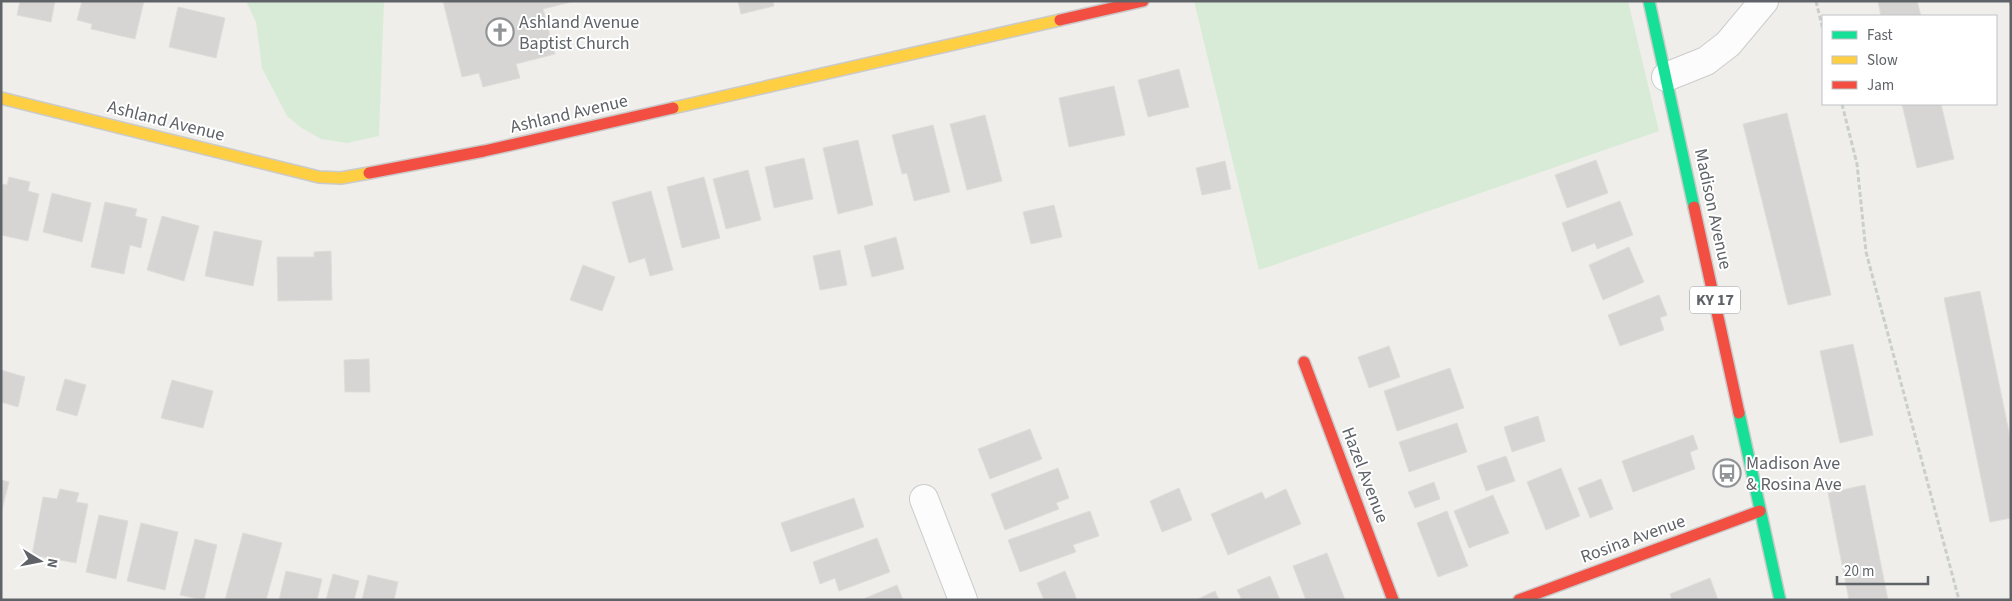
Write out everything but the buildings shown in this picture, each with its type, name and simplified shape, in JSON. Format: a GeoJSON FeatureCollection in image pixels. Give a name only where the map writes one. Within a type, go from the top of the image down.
{"type":"FeatureCollection","features":[{"type":"Feature","properties":{"kind":"street","name":"Ashland Avenue"},"geometry":{"type":"LineString","coordinates":[[1,98],[288,170],[319,177],[341,178],[484,152],[1144,1]]}},
{"type":"Feature","properties":{"kind":"street","name":"Madison Avenue"},"geometry":{"type":"LineString","coordinates":[[1649,1],[1780,600]]}},
{"type":"Feature","properties":{"kind":"street"},"geometry":{"type":"LineString","coordinates":[[1666,77],[1706,62],[1728,44],[1764,1]]}},
{"type":"Feature","properties":{"kind":"street","name":"Hazel Avenue"},"geometry":{"type":"LineString","coordinates":[[1304,362],[1393,600]]}},
{"type":"Feature","properties":{"kind":"street"},"geometry":{"type":"LineString","coordinates":[[924,499],[963,600]]}},
{"type":"Feature","properties":{"kind":"street","name":"Rosina Avenue"},"geometry":{"type":"LineString","coordinates":[[1519,600],[1760,511]]}},
{"type":"Feature","properties":{"kind":"path"},"geometry":{"type":"LineString","coordinates":[[1816,1],[1822,26]]}},
{"type":"Feature","properties":{"kind":"path"},"geometry":{"type":"LineString","coordinates":[[2010,1],[2011,6]]}},
{"type":"Feature","properties":{"kind":"path"},"geometry":{"type":"LineString","coordinates":[[1842,105],[1857,164],[1866,252],[1959,600]]}},
{"type":"Feature","properties":{"kind":"green space"},"geometry":{"type":"Polygon","coordinates":[[[246,1],[384,1],[379,136],[347,143],[321,139],[300,127],[287,116],[262,68],[256,22],[246,1]]]}},
{"type":"Feature","properties":{"kind":"green space"},"geometry":{"type":"Polygon","coordinates":[[[1194,1],[1628,1],[1659,131],[1259,270],[1194,1]]]}},
{"type":"Feature","properties":{"kind":"traffic: fast"},"geometry":{"type":"LineString","coordinates":[[1649,1],[1694,207]]}},
{"type":"Feature","properties":{"kind":"traffic: fast"},"geometry":{"type":"LineString","coordinates":[[1739,413],[1780,600]]}},
{"type":"Feature","properties":{"kind":"traffic: slow"},"geometry":{"type":"LineString","coordinates":[[673,108],[1060,20]]}},
{"type":"Feature","properties":{"kind":"traffic: slow"},"geometry":{"type":"LineString","coordinates":[[1,98],[319,177],[341,178],[369,173]]}},
{"type":"Feature","properties":{"kind":"traffic: jam"},"geometry":{"type":"LineString","coordinates":[[1060,20],[1143,1]]}},
{"type":"Feature","properties":{"kind":"traffic: jam"},"geometry":{"type":"LineString","coordinates":[[369,173],[484,151],[673,108]]}},
{"type":"Feature","properties":{"kind":"traffic: jam"},"geometry":{"type":"LineString","coordinates":[[1694,207],[1739,413]]}},
{"type":"Feature","properties":{"kind":"traffic: jam"},"geometry":{"type":"LineString","coordinates":[[1304,362],[1393,600]]}},
{"type":"Feature","properties":{"kind":"traffic: jam"},"geometry":{"type":"LineString","coordinates":[[1519,600],[1760,511]]}},
{"type":"Feature","properties":{"kind":"place","name":"Ashland Avenue Baptist Church"},"geometry":{"type":"Point","coordinates":[500,32]}},
{"type":"Feature","properties":{"kind":"place","name":"Madison Ave & Rosina Ave"},"geometry":{"type":"Point","coordinates":[1727,473]}}]}
